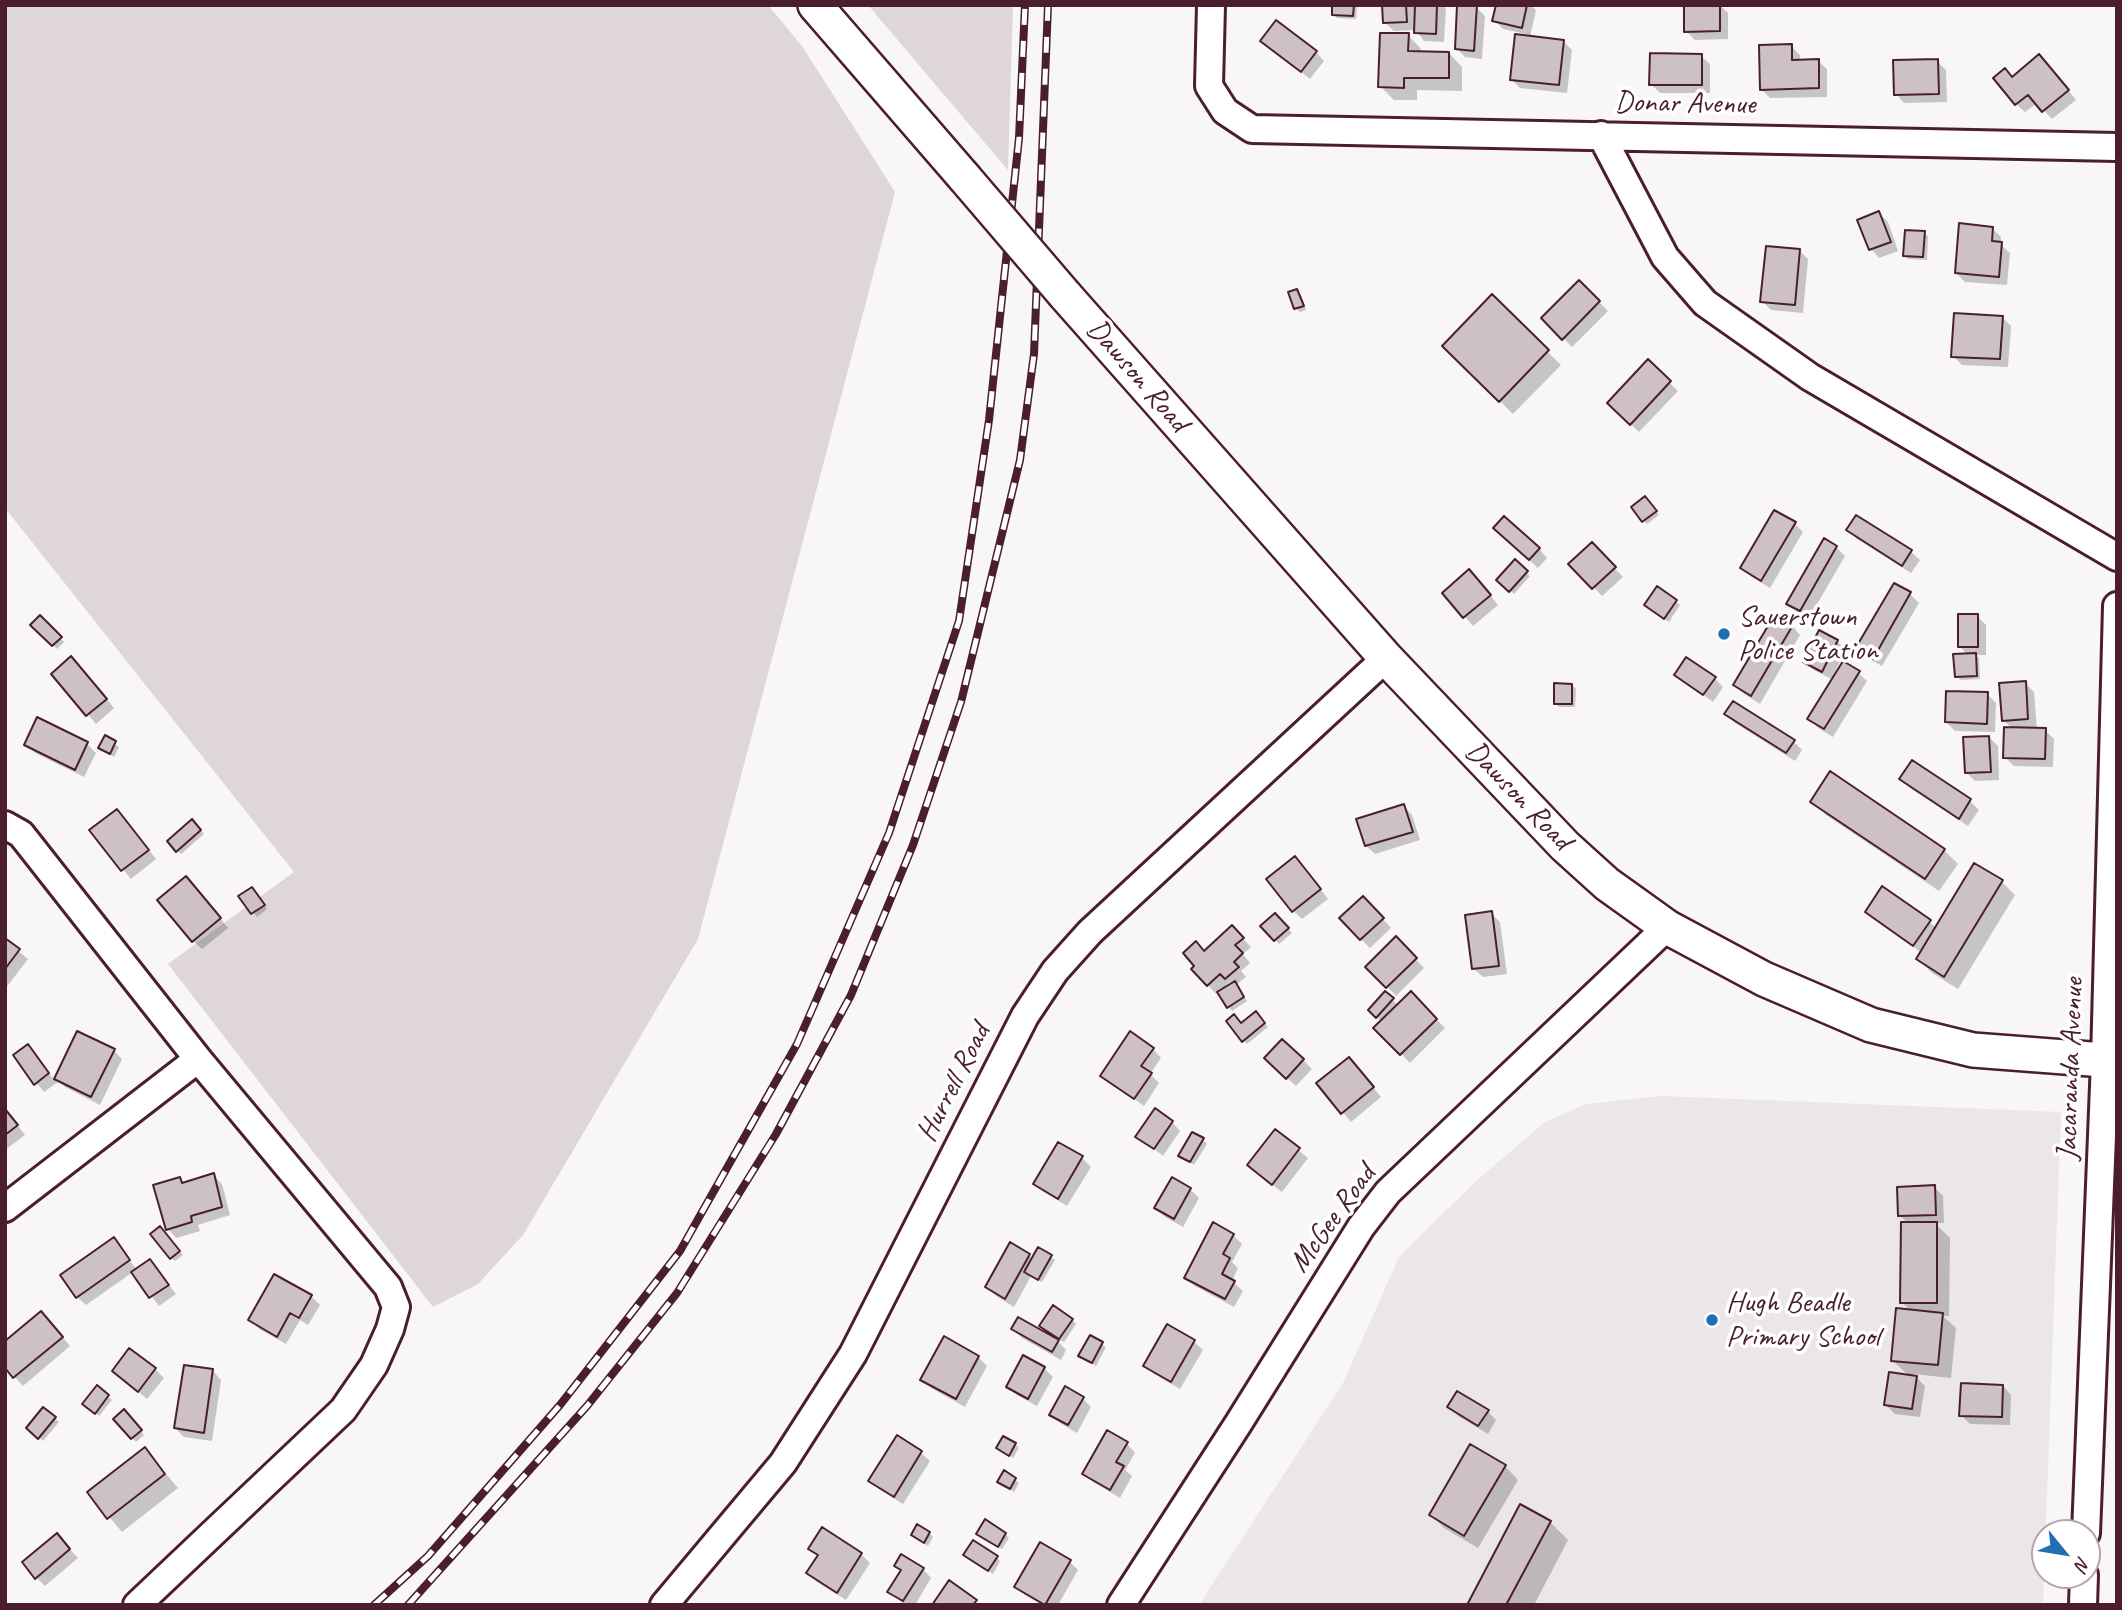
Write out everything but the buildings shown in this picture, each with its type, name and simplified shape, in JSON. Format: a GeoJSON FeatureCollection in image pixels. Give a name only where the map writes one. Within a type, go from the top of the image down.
{"type":"FeatureCollection","features":[{"type":"Feature","properties":{"kind":"street","name":"Dawson Road"},"geometry":{"type":"LineString","coordinates":[[815,5],[1065,295],[1386,658],[1565,846],[1607,884],[1667,927],[1764,979],[1871,1025],[1973,1050],[2111,1061]]}},
{"type":"Feature","properties":{"kind":"street","name":"Donar Avenue"},"geometry":{"type":"LineString","coordinates":[[1211,5],[1209,86],[1225,111],[1252,129],[2117,147]]}},
{"type":"Feature","properties":{"kind":"street"},"geometry":{"type":"LineString","coordinates":[[1601,135],[1665,257],[1704,303],[1810,377],[2117,556]]}},
{"type":"Feature","properties":{"kind":"street","name":"Jacaranda Avenue"},"geometry":{"type":"LineString","coordinates":[[2087,1519],[2111,1061],[2117,606]]}},
{"type":"Feature","properties":{"kind":"street","name":"Hurrell Road"},"geometry":{"type":"LineString","coordinates":[[664,1605],[783,1463],[853,1353],[1025,1016],[1055,971],[1090,932],[1386,658]]}},
{"type":"Feature","properties":{"kind":"street"},"geometry":{"type":"LineString","coordinates":[[5,825],[22,834],[198,1059],[388,1287],[396,1307],[390,1329],[373,1365],[343,1410],[137,1605]]}},
{"type":"Feature","properties":{"kind":"street","name":"McGee Road"},"geometry":{"type":"LineString","coordinates":[[1121,1605],[1361,1227],[1388,1192],[1667,927]]}},
{"type":"Feature","properties":{"kind":"street"},"geometry":{"type":"LineString","coordinates":[[5,1208],[198,1059]]}},
{"type":"Feature","properties":{"kind":"shaded area"},"geometry":{"type":"Polygon","coordinates":[[[5,5],[768,5],[802,46],[895,192],[698,939],[523,1235],[478,1284],[433,1307],[168,964],[294,872],[5,508],[5,5]]]}},
{"type":"Feature","properties":{"kind":"shaded area"},"geometry":{"type":"Polygon","coordinates":[[[868,5],[1013,5],[1008,170],[962,116],[868,5]]]}},
{"type":"Feature","properties":{"kind":"shaded area","name":"Hugh Beadle Primary School"},"geometry":{"type":"Polygon","coordinates":[[[1662,1096],[2061,1112],[2046,1519],[2031,1519],[2031,1589],[2044,1589],[2043,1605],[1199,1605],[1343,1383],[1399,1257],[1476,1181],[1545,1122],[1586,1104],[1662,1096]]]}},
{"type":"Feature","properties":{"kind":"railway"},"geometry":{"type":"LineString","coordinates":[[374,1605],[428,1556],[560,1405],[680,1251],[797,1044],[889,833],[959,621],[989,420],[1019,138],[1025,5]]}},
{"type":"Feature","properties":{"kind":"railway"},"geometry":{"type":"LineString","coordinates":[[408,1605],[587,1406],[677,1293],[776,1134],[851,995],[913,845],[961,702],[1020,460],[1034,354],[1048,5]]}},
{"type":"Feature","properties":{"kind":"place","name":"Sauerstown Police Station"},"geometry":{"type":"Point","coordinates":[1724,634]}},
{"type":"Feature","properties":{"kind":"place","name":"Hugh Beadle Primary School"},"geometry":{"type":"Point","coordinates":[1712,1320]}}]}
